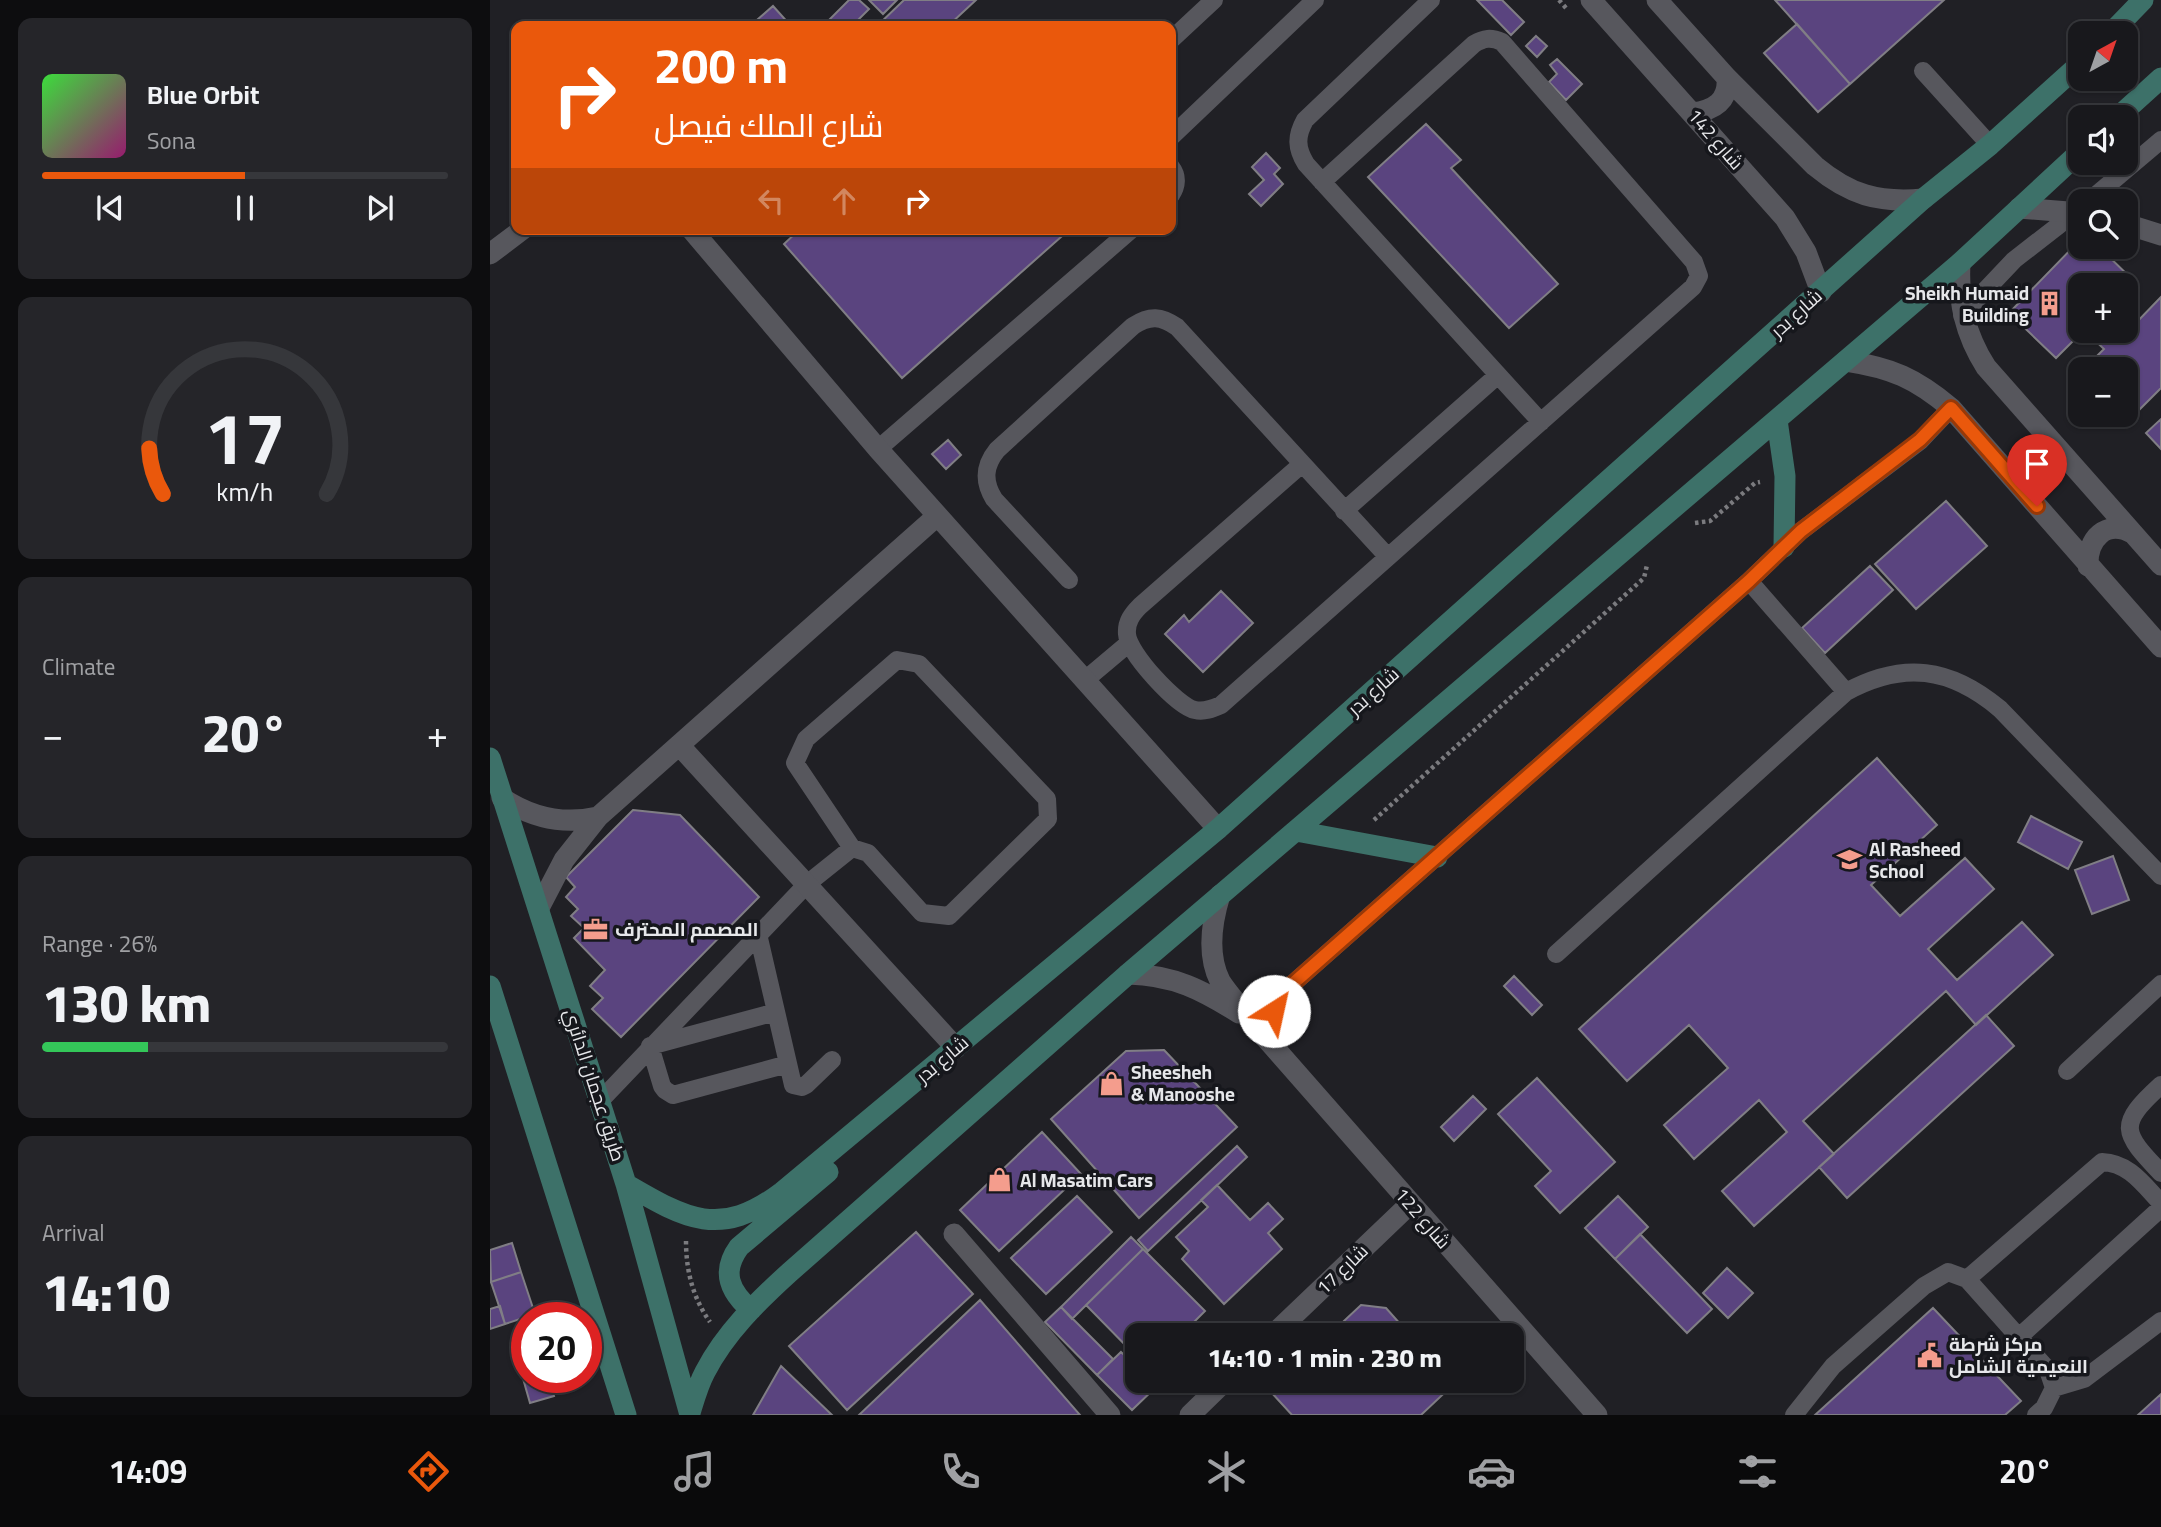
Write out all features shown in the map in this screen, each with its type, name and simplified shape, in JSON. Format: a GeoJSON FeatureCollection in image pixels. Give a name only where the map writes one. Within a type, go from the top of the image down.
{"type":"FeatureCollection","features":[{"type":"Feature","properties":{"kind":"main road"},"geometry":{"type":"LineString","coordinates":[[2123,21],[2143,0]]}},
{"type":"Feature","properties":{"kind":"main road","name":"شارع بدر"},"geometry":{"type":"LineString","coordinates":[[626,1184],[674,1211],[690,1216],[719,1219],[742,1216],[763,1206],[1218,829],[1923,199],[1990,145],[2068,75]]}},
{"type":"Feature","properties":{"kind":"main road"},"geometry":{"type":"LineString","coordinates":[[2131,105],[2161,78]]}},
{"type":"Feature","properties":{"kind":"main road"},"geometry":{"type":"LineString","coordinates":[[690,1414],[704,1374],[727,1339],[751,1310],[790,1272],[1128,974],[1960,263],[2068,163]]}},
{"type":"Feature","properties":{"kind":"main road"},"geometry":{"type":"LineString","coordinates":[[1777,420],[1784,476],[1784,547]]}},
{"type":"Feature","properties":{"kind":"main road","name":"طريق عجمان الدائري"},"geometry":{"type":"LineString","coordinates":[[490,758],[626,1184],[690,1414]]}},
{"type":"Feature","properties":{"kind":"main road"},"geometry":{"type":"LineString","coordinates":[[1296,831],[1437,857]]}},
{"type":"Feature","properties":{"kind":"main road"},"geometry":{"type":"LineString","coordinates":[[490,986],[626,1415]]}},
{"type":"Feature","properties":{"kind":"main road"},"geometry":{"type":"LineString","coordinates":[[751,1310],[735,1292],[730,1280],[731,1258],[739,1247],[857,1148],[876,1127],[895,1099]]}},
{"type":"Feature","properties":{"kind":"street","name":"شارع 142"},"geometry":{"type":"LineString","coordinates":[[1591,0],[1785,218],[1806,252],[1821,292]]}},
{"type":"Feature","properties":{"kind":"street"},"geometry":{"type":"LineString","coordinates":[[1657,0],[1727,78],[1830,178],[1865,196],[1884,200],[1923,199]]}},
{"type":"Feature","properties":{"kind":"street"},"geometry":{"type":"LineString","coordinates":[[1693,113],[1713,109],[1720,103],[1728,87],[1727,78]]}},
{"type":"Feature","properties":{"kind":"street"},"geometry":{"type":"LineString","coordinates":[[2019,208],[2068,209]]}},
{"type":"Feature","properties":{"kind":"street"},"geometry":{"type":"LineString","coordinates":[[2138,228],[2161,235]]}},
{"type":"Feature","properties":{"kind":"street"},"geometry":{"type":"LineString","coordinates":[[490,254],[515,235]]}},
{"type":"Feature","properties":{"kind":"street"},"geometry":{"type":"LineString","coordinates":[[696,235],[878,449],[1218,829]]}},
{"type":"Feature","properties":{"kind":"street"},"geometry":{"type":"LineString","coordinates":[[1960,263],[1962,315],[1968,334],[1986,367],[2161,565]]}},
{"type":"Feature","properties":{"kind":"street"},"geometry":{"type":"LineString","coordinates":[[1846,361],[1875,365],[1902,374],[1927,387],[1951,408],[2161,647]]}},
{"type":"Feature","properties":{"kind":"street"},"geometry":{"type":"LineString","coordinates":[[539,908],[564,859],[598,817],[937,516]]}},
{"type":"Feature","properties":{"kind":"street"},"geometry":{"type":"LineString","coordinates":[[2088,566],[2092,543],[2100,534],[2110,529],[2122,528],[2132,533]]}},
{"type":"Feature","properties":{"kind":"street"},"geometry":{"type":"LineString","coordinates":[[679,744],[956,1048]]}},
{"type":"Feature","properties":{"kind":"street"},"geometry":{"type":"LineString","coordinates":[[502,798],[526,813],[553,820],[598,817]]}},
{"type":"Feature","properties":{"kind":"street","name":"شارع 122"},"geometry":{"type":"LineString","coordinates":[[1220,895],[1212,927],[1215,963],[1220,980],[1250,1020],[1597,1415]]}},
{"type":"Feature","properties":{"kind":"street","name":"شارع 122"},"geometry":{"type":"LineString","coordinates":[[1128,974],[1148,975],[1185,983],[1250,1020]]}},
{"type":"Feature","properties":{"kind":"street","name":"شارع 17"},"geometry":{"type":"LineString","coordinates":[[1286,1323],[1411,1203]]}},
{"type":"Feature","properties":{"kind":"street"},"geometry":{"type":"LineString","coordinates":[[954,1234],[1110,1415]]}},
{"type":"Feature","properties":{"kind":"street"},"geometry":{"type":"LineString","coordinates":[[1190,1415],[1213,1393]]}},
{"type":"Feature","properties":{"kind":"lane"},"geometry":{"type":"LineString","coordinates":[[1176,35],[1214,0]]}},
{"type":"Feature","properties":{"kind":"lane"},"geometry":{"type":"LineString","coordinates":[[1176,132],[1315,0]]}},
{"type":"Feature","properties":{"kind":"lane"},"geometry":{"type":"LineString","coordinates":[[1431,0],[1305,120],[1299,131],[1300,154],[1541,422]]}},
{"type":"Feature","properties":{"kind":"lane"},"geometry":{"type":"LineString","coordinates":[[1302,464],[1133,613],[1126,632],[1134,652],[1177,700],[1194,710],[1213,709],[1221,705],[1693,287],[1699,276],[1695,262],[1502,42],[1487,38],[1474,44],[1322,181]]}},
{"type":"Feature","properties":{"kind":"lane"},"geometry":{"type":"LineString","coordinates":[[1923,71],[1990,145]]}},
{"type":"Feature","properties":{"kind":"lane"},"geometry":{"type":"LineString","coordinates":[[2105,189],[2161,141]]}},
{"type":"Feature","properties":{"kind":"lane"},"geometry":{"type":"LineString","coordinates":[[1962,315],[2014,260],[2068,220]]}},
{"type":"Feature","properties":{"kind":"lane"},"geometry":{"type":"LineString","coordinates":[[878,449],[1125,235]]}},
{"type":"Feature","properties":{"kind":"lane"},"geometry":{"type":"LineString","coordinates":[[1069,580],[994,499],[988,489],[986,468],[997,450],[1133,326],[1155,317],[1167,320],[1177,327],[1388,557]]}},
{"type":"Feature","properties":{"kind":"lane"},"geometry":{"type":"LineString","coordinates":[[1344,511],[1498,375]]}},
{"type":"Feature","properties":{"kind":"lane"},"geometry":{"type":"LineString","coordinates":[[1279,1053],[1274,1030],[1274,1011],[1280,995],[1749,581],[1784,547],[1820,516],[1920,440],[1951,408]]}},
{"type":"Feature","properties":{"kind":"lane"},"geometry":{"type":"LineString","coordinates":[[1749,581],[1846,692]]}},
{"type":"Feature","properties":{"kind":"lane"},"geometry":{"type":"LineString","coordinates":[[1085,680],[1129,643]]}},
{"type":"Feature","properties":{"kind":"lane"},"geometry":{"type":"LineString","coordinates":[[897,660],[919,664],[1047,799],[1048,819],[949,916],[922,913],[868,853],[852,848],[795,763],[806,739],[897,660]]}},
{"type":"Feature","properties":{"kind":"lane"},"geometry":{"type":"LineString","coordinates":[[1556,954],[1846,692],[1874,679],[1905,672],[1926,673],[1966,684],[2000,709],[2161,876]]}},
{"type":"Feature","properties":{"kind":"lane"},"geometry":{"type":"LineString","coordinates":[[599,1102],[807,884],[852,848]]}},
{"type":"Feature","properties":{"kind":"lane"},"geometry":{"type":"LineString","coordinates":[[758,934],[793,1085],[802,1087],[832,1060]]}},
{"type":"Feature","properties":{"kind":"lane"},"geometry":{"type":"LineString","coordinates":[[2067,1071],[2161,984]]}},
{"type":"Feature","properties":{"kind":"lane"},"geometry":{"type":"LineString","coordinates":[[650,1046],[776,1012]]}},
{"type":"Feature","properties":{"kind":"lane"},"geometry":{"type":"LineString","coordinates":[[650,1046],[663,1086],[673,1095],[788,1064]]}},
{"type":"Feature","properties":{"kind":"lane"},"geometry":{"type":"LineString","coordinates":[[2161,1085],[2132,1114],[2129,1126],[2132,1139],[2139,1150],[2161,1174]]}},
{"type":"Feature","properties":{"kind":"lane"},"geometry":{"type":"LineString","coordinates":[[1967,1279],[2102,1162],[2116,1162],[2128,1168],[2161,1203]]}},
{"type":"Feature","properties":{"kind":"lane"},"geometry":{"type":"LineString","coordinates":[[2019,1337],[2161,1208]]}},
{"type":"Feature","properties":{"kind":"lane"},"geometry":{"type":"LineString","coordinates":[[1794,1415],[1833,1366],[1924,1286],[1948,1272],[1967,1279],[2048,1370],[2054,1388],[2044,1408],[2036,1415]]}},
{"type":"Feature","properties":{"kind":"lane"},"geometry":{"type":"LineString","coordinates":[[2054,1388],[2084,1379],[2161,1321]]}},
{"type":"Feature","properties":{"kind":"path"},"geometry":{"type":"LineString","coordinates":[[1690,523],[1710,521],[1755,483],[1784,476]]}},
{"type":"Feature","properties":{"kind":"path"},"geometry":{"type":"LineString","coordinates":[[1351,840],[1644,578],[1650,549],[1647,531]]}},
{"type":"Feature","properties":{"kind":"path"},"geometry":{"type":"LineString","coordinates":[[690,1216],[686,1233],[689,1278],[703,1312],[713,1327],[727,1339]]}},
{"type":"Feature","properties":{"kind":"building"},"geometry":{"type":"Polygon","coordinates":[[[849,0],[859,0],[869,9],[857,21],[830,19],[849,0]]]}},
{"type":"Feature","properties":{"kind":"building"},"geometry":{"type":"Polygon","coordinates":[[[869,0],[897,0],[883,14],[869,0]]]}},
{"type":"Feature","properties":{"kind":"building"},"geometry":{"type":"Polygon","coordinates":[[[904,0],[976,0],[953,21],[882,21],[904,0]]]}},
{"type":"Feature","properties":{"kind":"building"},"geometry":{"type":"Polygon","coordinates":[[[1477,0],[1502,0],[1524,22],[1511,35],[1477,0]]]}},
{"type":"Feature","properties":{"kind":"building"},"geometry":{"type":"Polygon","coordinates":[[[1775,0],[1944,0],[1850,84],[1775,0]]]}},
{"type":"Feature","properties":{"kind":"building"},"geometry":{"type":"Polygon","coordinates":[[[773,6],[786,21],[756,21],[773,6]]]}},
{"type":"Feature","properties":{"kind":"building"},"geometry":{"type":"Polygon","coordinates":[[[1797,24],[1850,84],[1818,112],[1764,53],[1797,24]]]}},
{"type":"Feature","properties":{"kind":"building"},"geometry":{"type":"Polygon","coordinates":[[[1536,36],[1547,46],[1537,57],[1526,46],[1536,36]]]}},
{"type":"Feature","properties":{"kind":"building"},"geometry":{"type":"Polygon","coordinates":[[[1557,59],[1582,84],[1566,100],[1549,82],[1557,74],[1550,65],[1557,59]]]}},
{"type":"Feature","properties":{"kind":"building"},"geometry":{"type":"Polygon","coordinates":[[[1426,124],[1461,160],[1451,168],[1558,284],[1509,328],[1368,177],[1426,124]]]}},
{"type":"Feature","properties":{"kind":"building"},"geometry":{"type":"Polygon","coordinates":[[[1266,153],[1280,168],[1274,174],[1283,184],[1261,206],[1249,194],[1264,180],[1252,167],[1266,153]]]}},
{"type":"Feature","properties":{"kind":"building"},"geometry":{"type":"Polygon","coordinates":[[[794,235],[1063,235],[902,378],[784,244],[794,235]]]}},
{"type":"Feature","properties":{"kind":"building","name":"Sheikh Humaid Building"},"geometry":{"type":"Polygon","coordinates":[[[2068,252],[2068,259],[2111,259],[2126,273],[2068,273],[2068,343],[2071,343],[2056,358],[2009,313],[2068,252]]]}},
{"type":"Feature","properties":{"kind":"building","name":"Sheikh Humaid Building"},"geometry":{"type":"Polygon","coordinates":[[[2161,297],[2161,388],[2138,411],[2138,357],[2096,357],[2104,349],[2098,343],[2138,343],[2138,321],[2161,297]]]}},
{"type":"Feature","properties":{"kind":"building"},"geometry":{"type":"Polygon","coordinates":[[[2161,419],[2161,449],[2146,433],[2161,419]]]}},
{"type":"Feature","properties":{"kind":"building"},"geometry":{"type":"Polygon","coordinates":[[[948,440],[961,455],[946,469],[932,454],[948,440]]]}},
{"type":"Feature","properties":{"kind":"building"},"geometry":{"type":"Polygon","coordinates":[[[1946,501],[1987,546],[1916,609],[1875,564],[1946,501]]]}},
{"type":"Feature","properties":{"kind":"building"},"geometry":{"type":"Polygon","coordinates":[[[1870,566],[1893,590],[1825,653],[1802,628],[1870,566]]]}},
{"type":"Feature","properties":{"kind":"building"},"geometry":{"type":"Polygon","coordinates":[[[1221,591],[1253,623],[1203,672],[1165,634],[1184,615],[1189,622],[1221,591]]]}},
{"type":"Feature","properties":{"kind":"building"},"geometry":{"type":"Polygon","coordinates":[[[1877,758],[1937,825],[1871,885],[1900,916],[1965,858],[1994,889],[1928,949],[1957,980],[2022,922],[2053,955],[1976,1025],[1946,991],[1803,1121],[1834,1154],[1754,1226],[1722,1191],[1787,1132],[1759,1100],[1694,1159],[1664,1125],[1728,1068],[1689,1025],[1627,1081],[1579,1029],[1877,758]]]}},
{"type":"Feature","properties":{"kind":"building"},"geometry":{"type":"Polygon","coordinates":[[[633,810],[680,815],[759,897],[621,1037],[592,1009],[603,998],[590,986],[605,970],[574,938],[584,928],[571,916],[578,909],[566,897],[575,887],[566,877],[633,810]]]}},
{"type":"Feature","properties":{"kind":"building"},"geometry":{"type":"Polygon","coordinates":[[[2031,816],[2082,842],[2068,869],[2018,842],[2031,816]]]}},
{"type":"Feature","properties":{"kind":"building"},"geometry":{"type":"Polygon","coordinates":[[[2113,856],[2129,900],[2092,914],[2075,870],[2113,856]]]}},
{"type":"Feature","properties":{"kind":"building"},"geometry":{"type":"Polygon","coordinates":[[[1514,976],[1542,1005],[1532,1015],[1504,986],[1514,976]]]}},
{"type":"Feature","properties":{"kind":"building"},"geometry":{"type":"Polygon","coordinates":[[[1986,1015],[2014,1046],[1847,1198],[1819,1167],[1986,1015]]]}},
{"type":"Feature","properties":{"kind":"building"},"geometry":{"type":"Polygon","coordinates":[[[1164,1050],[1237,1127],[1139,1218],[1051,1119],[1126,1051],[1164,1050]]]}},
{"type":"Feature","properties":{"kind":"building"},"geometry":{"type":"Polygon","coordinates":[[[1537,1078],[1615,1162],[1560,1213],[1535,1186],[1551,1171],[1498,1114],[1537,1078]]]}},
{"type":"Feature","properties":{"kind":"building"},"geometry":{"type":"Polygon","coordinates":[[[1473,1096],[1486,1109],[1454,1141],[1441,1127],[1473,1096]]]}},
{"type":"Feature","properties":{"kind":"building"},"geometry":{"type":"Polygon","coordinates":[[[1042,1132],[1081,1174],[999,1251],[960,1210],[1042,1132]]]}},
{"type":"Feature","properties":{"kind":"building"},"geometry":{"type":"Polygon","coordinates":[[[1237,1146],[1247,1157],[1148,1251],[1138,1240],[1237,1146]]]}},
{"type":"Feature","properties":{"kind":"building"},"geometry":{"type":"Polygon","coordinates":[[[1217,1185],[1250,1220],[1268,1203],[1283,1219],[1268,1233],[1282,1249],[1224,1304],[1182,1259],[1189,1251],[1176,1237],[1208,1207],[1201,1200],[1217,1185]]]}},
{"type":"Feature","properties":{"kind":"building"},"geometry":{"type":"Polygon","coordinates":[[[1077,1196],[1112,1232],[1046,1294],[1011,1258],[1077,1196]]]}},
{"type":"Feature","properties":{"kind":"building"},"geometry":{"type":"Polygon","coordinates":[[[1618,1196],[1648,1227],[1615,1259],[1585,1228],[1618,1196]]]}},
{"type":"Feature","properties":{"kind":"building"},"geometry":{"type":"Polygon","coordinates":[[[916,1232],[973,1294],[847,1410],[789,1346],[916,1232]]]}},
{"type":"Feature","properties":{"kind":"building"},"geometry":{"type":"Polygon","coordinates":[[[1640,1234],[1712,1309],[1687,1333],[1615,1259],[1640,1234]]]}},
{"type":"Feature","properties":{"kind":"building"},"geometry":{"type":"Polygon","coordinates":[[[1131,1237],[1143,1249],[1072,1319],[1061,1307],[1131,1237]]]}},
{"type":"Feature","properties":{"kind":"building"},"geometry":{"type":"Polygon","coordinates":[[[512,1243],[521,1272],[491,1282],[490,1250],[512,1243]]]}},
{"type":"Feature","properties":{"kind":"building"},"geometry":{"type":"Polygon","coordinates":[[[1143,1249],[1205,1311],[1193,1323],[1125,1323],[1125,1345],[1086,1305],[1143,1249]]]}},
{"type":"Feature","properties":{"kind":"building"},"geometry":{"type":"Polygon","coordinates":[[[1727,1268],[1753,1293],[1728,1318],[1703,1293],[1727,1268]]]}},
{"type":"Feature","properties":{"kind":"building"},"geometry":{"type":"Polygon","coordinates":[[[521,1272],[531,1302],[511,1302],[511,1322],[505,1324],[491,1282],[521,1272]]]}},
{"type":"Feature","properties":{"kind":"building"},"geometry":{"type":"Polygon","coordinates":[[[980,1300],[1080,1415],[859,1415],[980,1300]]]}},
{"type":"Feature","properties":{"kind":"building"},"geometry":{"type":"Polygon","coordinates":[[[1361,1305],[1386,1308],[1399,1323],[1342,1323],[1361,1305]]]}},
{"type":"Feature","properties":{"kind":"building"},"geometry":{"type":"Polygon","coordinates":[[[500,1306],[505,1324],[490,1329],[490,1309],[500,1306]]]}},
{"type":"Feature","properties":{"kind":"building"},"geometry":{"type":"Polygon","coordinates":[[[1061,1307],[1113,1359],[1097,1375],[1045,1322],[1061,1307]]]}},
{"type":"Feature","properties":{"kind":"building","name":"مركز شرطة النعيمية الشامل"},"geometry":{"type":"Polygon","coordinates":[[[1933,1308],[2021,1401],[2005,1415],[1815,1415],[1933,1308]]]}},
{"type":"Feature","properties":{"kind":"building"},"geometry":{"type":"Polygon","coordinates":[[[1121,1352],[1125,1356],[1125,1393],[1150,1393],[1132,1410],[1097,1375],[1121,1352]]]}},
{"type":"Feature","properties":{"kind":"building"},"geometry":{"type":"Polygon","coordinates":[[[781,1366],[832,1415],[753,1415],[781,1366]]]}},
{"type":"Feature","properties":{"kind":"building"},"geometry":{"type":"Polygon","coordinates":[[[527,1393],[553,1393],[554,1396],[530,1403],[527,1393]]]}},
{"type":"Feature","properties":{"kind":"building"},"geometry":{"type":"Polygon","coordinates":[[[1272,1393],[1444,1393],[1421,1415],[1292,1415],[1272,1393]]]}},
{"type":"Feature","properties":{"kind":"building"},"geometry":{"type":"Polygon","coordinates":[[[2161,1394],[2161,1415],[2138,1415],[2161,1394]]]}},
{"type":"Feature","properties":{"kind":"place","name":"Sheikh Humaid Building"},"geometry":{"type":"Point","coordinates":[2049,304]}},
{"type":"Feature","properties":{"kind":"place","name":"Al Rasheed School"},"geometry":{"type":"Point","coordinates":[1849,860]}},
{"type":"Feature","properties":{"kind":"place","name":"المصمم المحترف"},"geometry":{"type":"Point","coordinates":[595,929]}},
{"type":"Feature","properties":{"kind":"place","name":"Sheesheh & Manooshe"},"geometry":{"type":"Point","coordinates":[1111,1083]}},
{"type":"Feature","properties":{"kind":"place","name":"Al Masatim Cars"},"geometry":{"type":"Point","coordinates":[1000,1180]}},
{"type":"Feature","properties":{"kind":"place","name":"مركز شرطة النعيمية الشامل"},"geometry":{"type":"Point","coordinates":[1929,1355]}},
{"type":"Feature","properties":{"kind":"route"},"geometry":{"type":"LineString","coordinates":[[1274,1011],[1280,995],[1749,581],[1801,531],[1920,440],[1951,408],[2037,506]]}}]}
